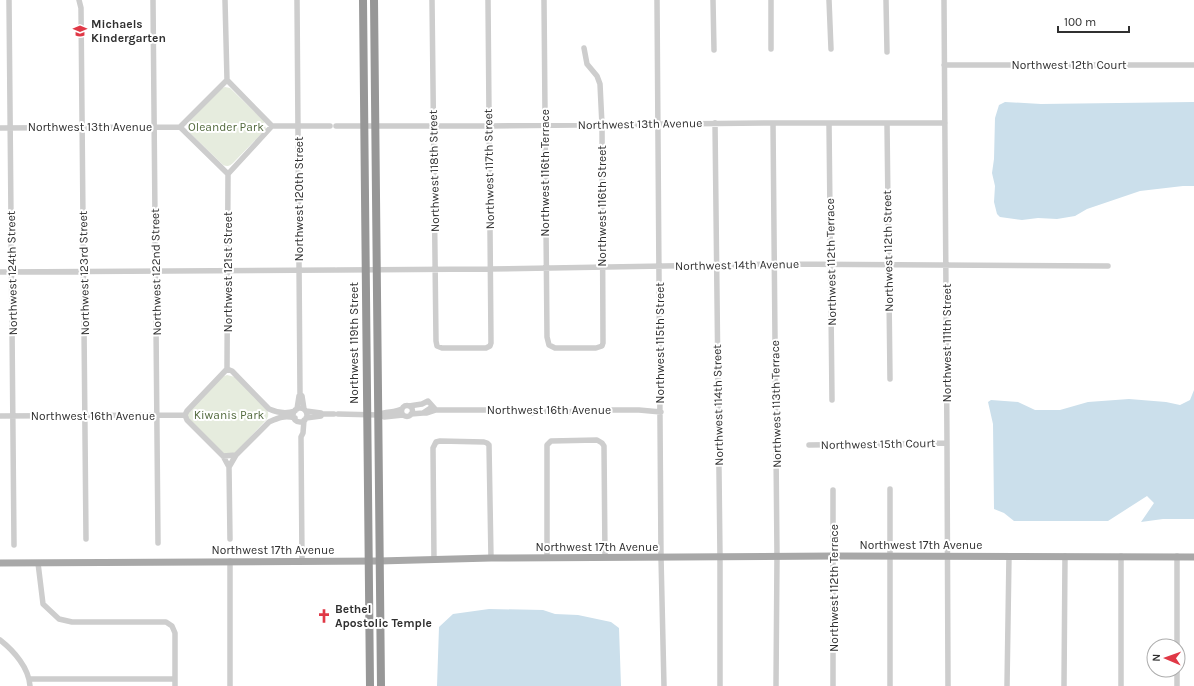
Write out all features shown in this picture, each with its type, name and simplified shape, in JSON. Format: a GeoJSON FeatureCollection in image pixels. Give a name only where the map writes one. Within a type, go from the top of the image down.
{"type":"FeatureCollection","features":[{"type":"Feature","properties":{"kind":"highway","name":"Northwest 119th Street"},"geometry":{"type":"LineString","coordinates":[[363,0],[370,686]]}},
{"type":"Feature","properties":{"kind":"highway","name":"Northwest 119th Street"},"geometry":{"type":"LineString","coordinates":[[374,0],[381,686]]}},
{"type":"Feature","properties":{"kind":"main road","name":"Northwest 17th Avenue"},"geometry":{"type":"LineString","coordinates":[[0,563],[948,555],[1194,557]]}},
{"type":"Feature","properties":{"kind":"street","name":"Northwest 124th Street"},"geometry":{"type":"LineString","coordinates":[[9,0],[14,545]]}},
{"type":"Feature","properties":{"kind":"street","name":"Northwest 123rd Street"},"geometry":{"type":"LineString","coordinates":[[80,0],[86,539]]}},
{"type":"Feature","properties":{"kind":"street","name":"Northwest 123rd Street"},"geometry":{"type":"LineString","coordinates":[[81,8],[83,0]]}},
{"type":"Feature","properties":{"kind":"street","name":"Northwest 122nd Street"},"geometry":{"type":"LineString","coordinates":[[154,0],[158,543]]}},
{"type":"Feature","properties":{"kind":"street"},"geometry":{"type":"LineString","coordinates":[[226,0],[227,80],[272,126],[330,126]]}},
{"type":"Feature","properties":{"kind":"street","name":"Northwest 118th Street"},"geometry":{"type":"LineString","coordinates":[[432,0],[436,341],[437,346],[442,348],[486,348],[490,346],[491,339]]}},
{"type":"Feature","properties":{"kind":"street","name":"Northwest 117th Street"},"geometry":{"type":"LineString","coordinates":[[488,0],[491,339]]}},
{"type":"Feature","properties":{"kind":"street","name":"Northwest 116th Terrace"},"geometry":{"type":"LineString","coordinates":[[544,0],[546,268],[547,337],[549,345]]}},
{"type":"Feature","properties":{"kind":"street","name":"Northwest 115th Street"},"geometry":{"type":"LineString","coordinates":[[657,0],[661,557],[664,686]]}},
{"type":"Feature","properties":{"kind":"street"},"geometry":{"type":"LineString","coordinates":[[713,0],[714,50]]}},
{"type":"Feature","properties":{"kind":"street"},"geometry":{"type":"LineString","coordinates":[[770,0],[771,49]]}},
{"type":"Feature","properties":{"kind":"street"},"geometry":{"type":"LineString","coordinates":[[830,0],[831,49]]}},
{"type":"Feature","properties":{"kind":"street"},"geometry":{"type":"LineString","coordinates":[[886,0],[887,52]]}},
{"type":"Feature","properties":{"kind":"street","name":"Northwest 111th Street"},"geometry":{"type":"LineString","coordinates":[[944,0],[948,686]]}},
{"type":"Feature","properties":{"kind":"street","name":"Northwest 120th Street"},"geometry":{"type":"LineString","coordinates":[[297,1],[300,394],[298,396],[294,414],[301,436],[302,560]]}},
{"type":"Feature","properties":{"kind":"street","name":"Northwest 116th Street"},"geometry":{"type":"LineString","coordinates":[[549,345],[555,348],[596,348],[602,346],[603,343],[602,125],[600,84],[597,76],[587,64],[584,48]]}},
{"type":"Feature","properties":{"kind":"street","name":"Northwest 12th Court"},"geometry":{"type":"LineString","coordinates":[[944,65],[1194,65]]}},
{"type":"Feature","properties":{"kind":"street"},"geometry":{"type":"LineString","coordinates":[[227,80],[180,126],[228,174],[272,126]]}},
{"type":"Feature","properties":{"kind":"street","name":"Northwest 114th Street"},"geometry":{"type":"LineString","coordinates":[[716,123],[720,686]]}},
{"type":"Feature","properties":{"kind":"street","name":"Northwest 113th Terrace"},"geometry":{"type":"LineString","coordinates":[[773,123],[777,556],[776,686]]}},
{"type":"Feature","properties":{"kind":"street","name":"Northwest 112th Terrace"},"geometry":{"type":"LineString","coordinates":[[829,123],[832,400]]}},
{"type":"Feature","properties":{"kind":"street","name":"Northwest 112th Street"},"geometry":{"type":"LineString","coordinates":[[887,123],[890,379]]}},
{"type":"Feature","properties":{"kind":"street","name":"Northwest 13th Avenue"},"geometry":{"type":"LineString","coordinates":[[336,126],[945,123]]}},
{"type":"Feature","properties":{"kind":"street","name":"Northwest 13th Avenue"},"geometry":{"type":"LineString","coordinates":[[0,128],[180,126]]}},
{"type":"Feature","properties":{"kind":"street","name":"Northwest 121st Street"},"geometry":{"type":"LineString","coordinates":[[227,369],[228,174]]}},
{"type":"Feature","properties":{"kind":"street","name":"Northwest 14th Avenue"},"geometry":{"type":"LineString","coordinates":[[0,272],[602,268],[774,264],[1108,266]]}},
{"type":"Feature","properties":{"kind":"street"},"geometry":{"type":"LineString","coordinates":[[230,539],[229,467],[223,456],[187,420],[185,415],[187,411],[227,369],[232,371],[269,409],[282,413],[305,410],[322,414]]}},
{"type":"Feature","properties":{"kind":"street","name":"Northwest 120th Street"},"geometry":{"type":"LineString","coordinates":[[300,394],[302,396],[307,414],[301,436]]}},
{"type":"Feature","properties":{"kind":"street","name":"Northwest 16th Avenue"},"geometry":{"type":"LineString","coordinates":[[378,415],[384,412],[392,412],[402,409],[406,405],[422,404],[428,401],[434,408]]}},
{"type":"Feature","properties":{"kind":"street"},"geometry":{"type":"LineString","coordinates":[[422,404],[423,412]]}},
{"type":"Feature","properties":{"kind":"street"},"geometry":{"type":"LineString","coordinates":[[409,406],[412,411],[411,414]]}},
{"type":"Feature","properties":{"kind":"street","name":"Northwest 16th Avenue"},"geometry":{"type":"LineString","coordinates":[[322,414],[378,415],[384,417],[406,416],[423,412],[427,413],[434,408],[522,410],[532,413],[543,411],[569,412],[579,410],[639,410],[661,412]]}},
{"type":"Feature","properties":{"kind":"street"},"geometry":{"type":"LineString","coordinates":[[269,409],[271,415],[269,422]]}},
{"type":"Feature","properties":{"kind":"street"},"geometry":{"type":"LineString","coordinates":[[402,409],[401,412],[403,415]]}},
{"type":"Feature","properties":{"kind":"street"},"geometry":{"type":"LineString","coordinates":[[229,467],[236,455],[269,422],[282,416],[305,419],[321,416],[322,414]]}},
{"type":"Feature","properties":{"kind":"street","name":"Northwest 16th Avenue"},"geometry":{"type":"LineString","coordinates":[[0,416],[185,415]]}},
{"type":"Feature","properties":{"kind":"street"},"geometry":{"type":"LineString","coordinates":[[547,558],[548,443],[551,441],[598,440],[604,446],[605,557]]}},
{"type":"Feature","properties":{"kind":"street"},"geometry":{"type":"LineString","coordinates":[[434,560],[433,448],[436,442],[440,441],[487,443],[489,449],[491,558]]}},
{"type":"Feature","properties":{"kind":"street","name":"Northwest 15th Court"},"geometry":{"type":"LineString","coordinates":[[809,445],[947,443]]}},
{"type":"Feature","properties":{"kind":"street"},"geometry":{"type":"LineString","coordinates":[[223,456],[236,455]]}},
{"type":"Feature","properties":{"kind":"street"},"geometry":{"type":"LineString","coordinates":[[890,489],[890,686]]}},
{"type":"Feature","properties":{"kind":"street","name":"Northwest 112th Terrace"},"geometry":{"type":"LineString","coordinates":[[833,490],[833,686]]}},
{"type":"Feature","properties":{"kind":"street"},"geometry":{"type":"LineString","coordinates":[[1007,686],[1009,556]]}},
{"type":"Feature","properties":{"kind":"street"},"geometry":{"type":"LineString","coordinates":[[1064,686],[1065,556]]}},
{"type":"Feature","properties":{"kind":"street"},"geometry":{"type":"LineString","coordinates":[[1121,556],[1121,686]]}},
{"type":"Feature","properties":{"kind":"street"},"geometry":{"type":"LineString","coordinates":[[1177,556],[1177,638]]}},
{"type":"Feature","properties":{"kind":"street"},"geometry":{"type":"LineString","coordinates":[[230,561],[230,686]]}},
{"type":"Feature","properties":{"kind":"street"},"geometry":{"type":"LineString","coordinates":[[38,563],[43,604],[59,619],[72,622],[166,622],[172,626],[175,632],[175,686]]}},
{"type":"Feature","properties":{"kind":"street"},"geometry":{"type":"LineString","coordinates":[[0,640],[20,660],[29,679],[30,686]]}},
{"type":"Feature","properties":{"kind":"street"},"geometry":{"type":"LineString","coordinates":[[29,679],[175,678]]}},
{"type":"Feature","properties":{"kind":"green space","name":"Oleander Park"},"geometry":{"type":"Polygon","coordinates":[[[225,87],[230,88],[264,121],[266,129],[234,162],[228,166],[223,165],[188,131],[187,127],[188,123],[220,89],[225,87]]]}},
{"type":"Feature","properties":{"kind":"green space","name":"Kiwanis Park"},"geometry":{"type":"Polygon","coordinates":[[[227,375],[235,377],[266,408],[268,411],[268,417],[235,453],[227,455],[223,453],[191,422],[187,415],[222,377],[227,375]]]}},
{"type":"Feature","properties":{"kind":"water"},"geometry":{"type":"Polygon","coordinates":[[[1005,102],[1041,104],[1194,102],[1194,186],[1140,191],[1087,209],[1075,216],[1057,219],[1038,218],[1022,220],[1000,217],[997,214],[994,202],[995,186],[992,173],[994,159],[995,118],[999,105],[1005,102]]]}},
{"type":"Feature","properties":{"kind":"water"},"geometry":{"type":"Polygon","coordinates":[[[1194,390],[1194,519],[1163,519],[1141,522],[1154,503],[1147,496],[1108,521],[1014,521],[1004,513],[994,509],[993,424],[988,402],[991,400],[1018,402],[1035,410],[1060,410],[1088,402],[1129,399],[1166,402],[1180,405],[1190,400],[1194,390]]]}},
{"type":"Feature","properties":{"kind":"water"},"geometry":{"type":"Polygon","coordinates":[[[489,609],[543,610],[555,614],[578,615],[611,622],[619,628],[621,686],[437,686],[439,627],[453,614],[489,609]]]}},
{"type":"Feature","properties":{"kind":"place","name":"Michaels Kindergarten"},"geometry":{"type":"Point","coordinates":[80,31]}},
{"type":"Feature","properties":{"kind":"place","name":"Bethel Apostolic Temple"},"geometry":{"type":"Point","coordinates":[324,616]}}]}
